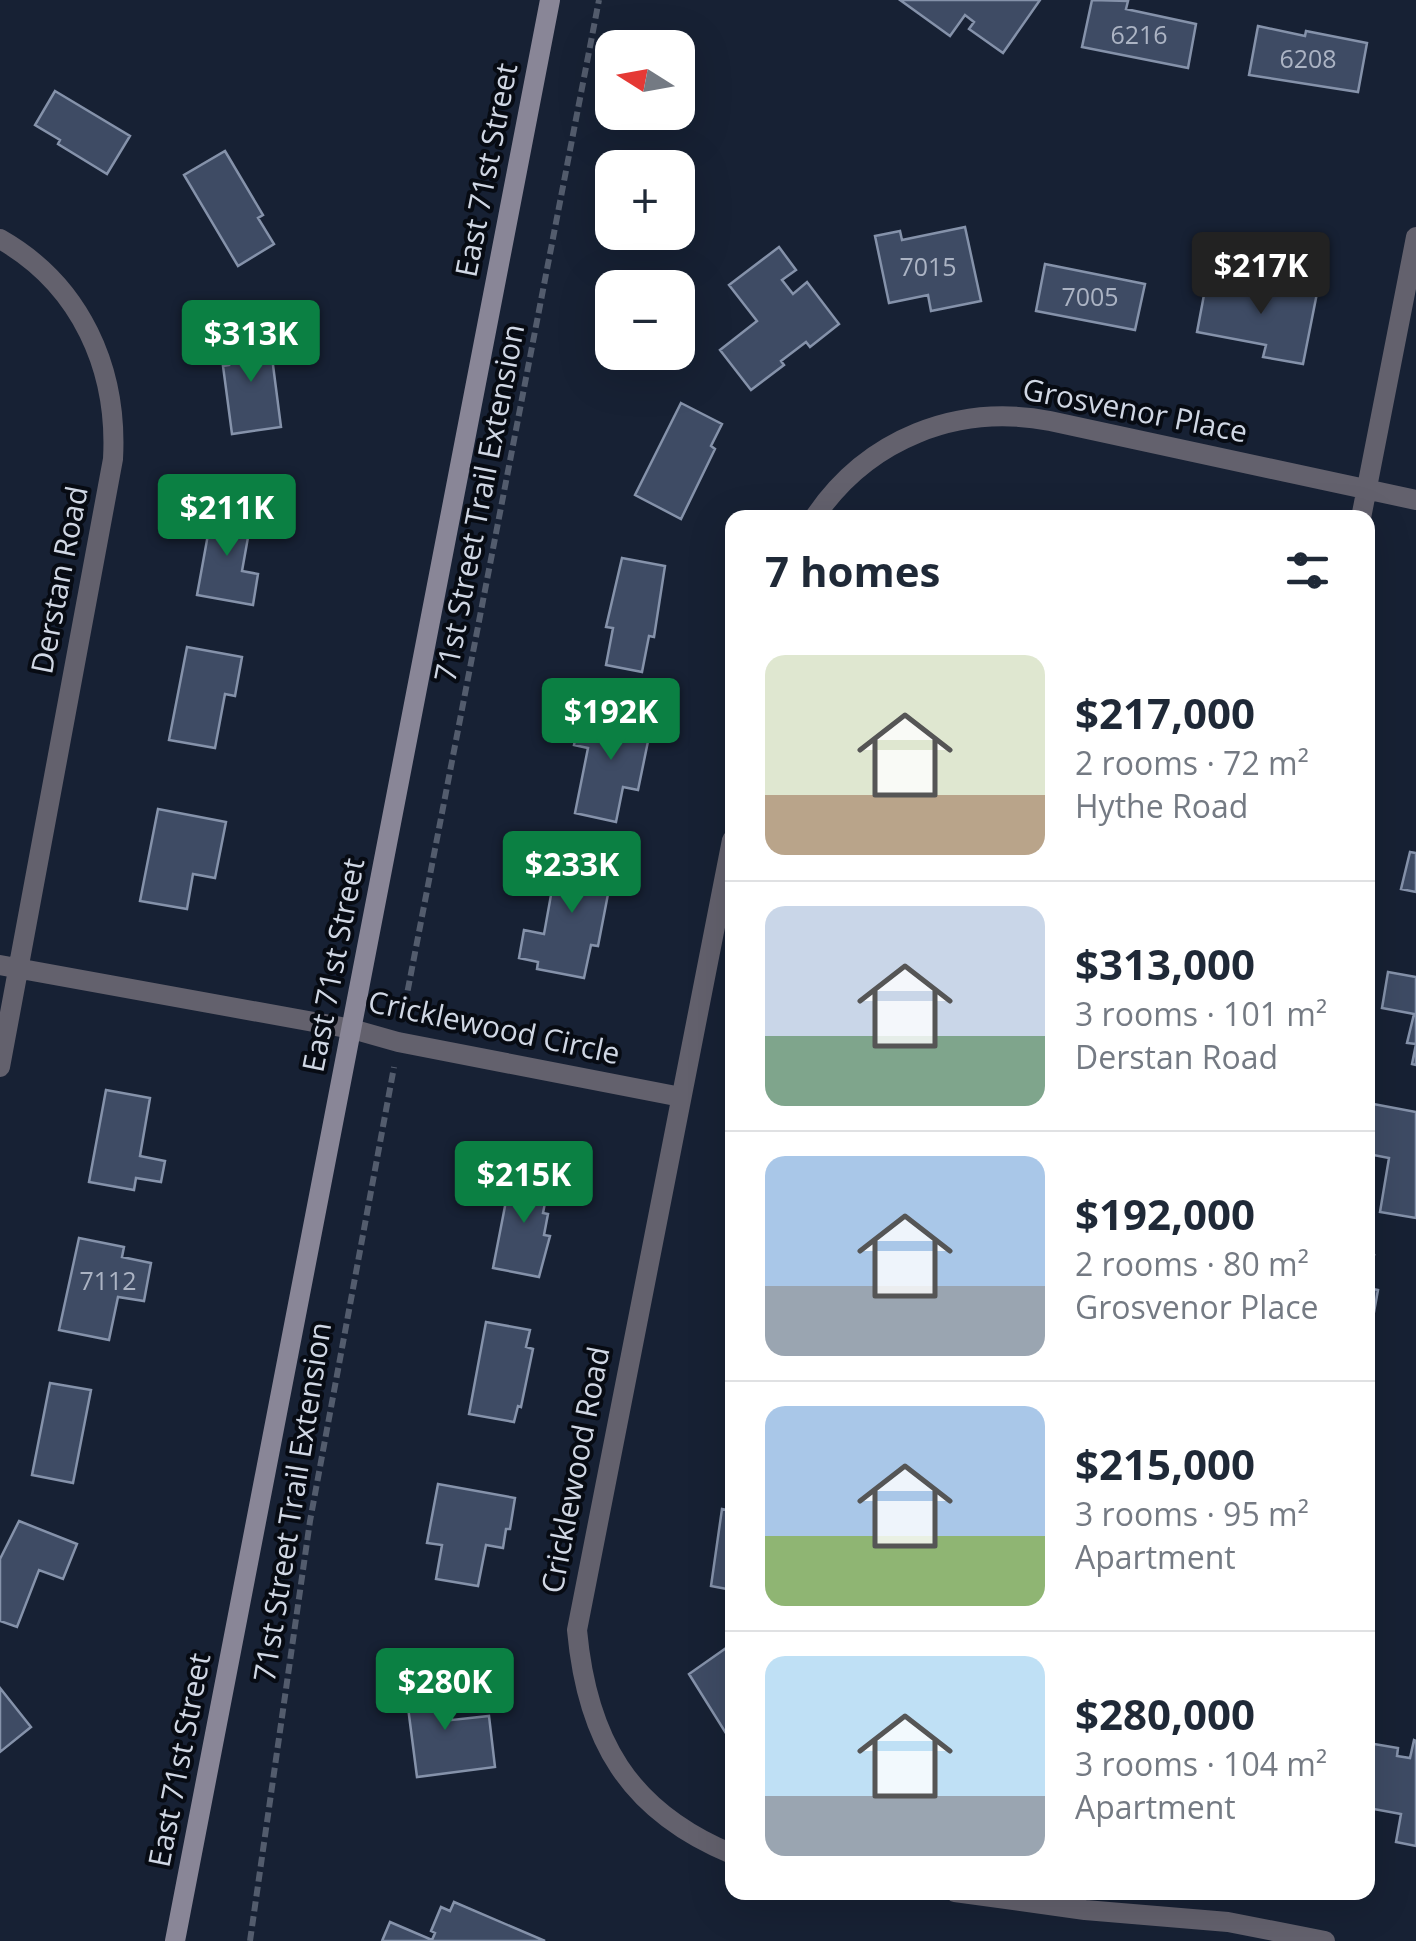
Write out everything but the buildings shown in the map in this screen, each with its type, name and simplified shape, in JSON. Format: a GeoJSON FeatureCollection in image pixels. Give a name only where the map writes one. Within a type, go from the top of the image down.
{"type":"FeatureCollection","features":[{"type":"Feature","properties":{"kind":"main road","name":"East 71st Street"},"geometry":{"type":"LineString","coordinates":[[175,1941],[550,0]]}},
{"type":"Feature","properties":{"kind":"street"},"geometry":{"type":"LineString","coordinates":[[1362,510],[1416,237]]}},
{"type":"Feature","properties":{"kind":"street","name":"Derstan Road"},"geometry":{"type":"LineString","coordinates":[[0,239],[48,275],[86,324],[104,367],[115,428],[113,460],[9,967],[0,1067]]}},
{"type":"Feature","properties":{"kind":"street","name":"Grosvenor Place"},"geometry":{"type":"LineString","coordinates":[[820,510],[843,481],[890,444],[944,422],[1004,415],[1050,421],[1416,500]]}},
{"type":"Feature","properties":{"kind":"street"},"geometry":{"type":"LineString","coordinates":[[681,1097],[725,875]]}},
{"type":"Feature","properties":{"kind":"street","name":"Cricklewood Circle"},"geometry":{"type":"LineString","coordinates":[[9,967],[352,1029],[398,1042],[681,1097]]}},
{"type":"Feature","properties":{"kind":"street","name":"Cricklewood Road"},"geometry":{"type":"LineString","coordinates":[[681,1097],[577,1630],[584,1690],[593,1720],[615,1760],[632,1785],[666,1817],[725,1851]]}},
{"type":"Feature","properties":{"kind":"street"},"geometry":{"type":"LineString","coordinates":[[1086,1901],[1325,1941]]}},
{"type":"Feature","properties":{"kind":"path","name":"71st Street Trail Extension"},"geometry":{"type":"LineString","coordinates":[[403,1014],[599,0]]}},
{"type":"Feature","properties":{"kind":"path","name":"71st Street Trail Extension"},"geometry":{"type":"LineString","coordinates":[[250,1941],[310,1521],[393,1073]]}}]}
